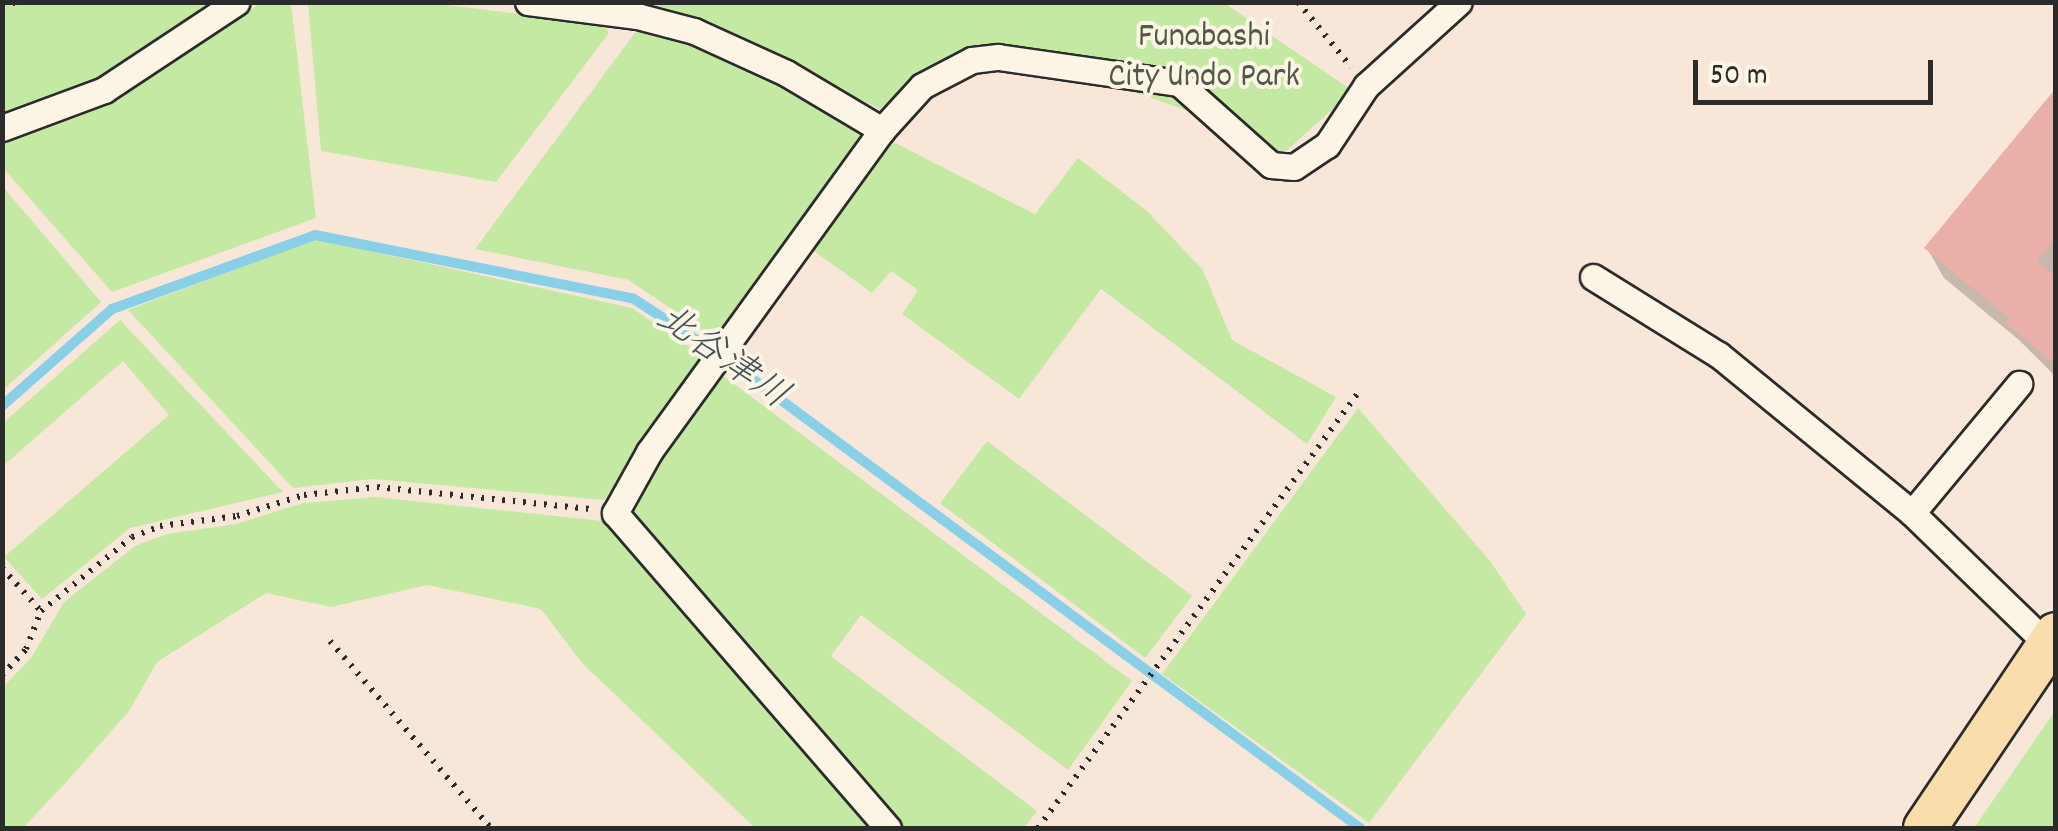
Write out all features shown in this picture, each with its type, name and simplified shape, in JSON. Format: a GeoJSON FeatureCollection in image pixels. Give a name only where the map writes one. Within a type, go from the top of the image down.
{"type":"FeatureCollection","features":[{"type":"Feature","properties":{"kind":"main road"},"geometry":{"type":"LineString","coordinates":[[1925,828],[2052,639]]}},
{"type":"Feature","properties":{"kind":"street"},"geometry":{"type":"LineString","coordinates":[[2,128],[104,90],[237,2]]}},
{"type":"Feature","properties":{"kind":"street"},"geometry":{"type":"LineString","coordinates":[[528,2],[637,16],[694,31],[786,73],[882,130]]}},
{"type":"Feature","properties":{"kind":"street"},"geometry":{"type":"LineString","coordinates":[[888,828],[615,513],[649,452],[882,130],[922,86],[942,72],[972,60],[998,57],[1180,82],[1271,164],[1294,167],[1327,145],[1366,86],[1458,2]]}},
{"type":"Feature","properties":{"kind":"street"},"geometry":{"type":"LineString","coordinates":[[1593,277],[1718,355],[1912,513],[2052,639]]}},
{"type":"Feature","properties":{"kind":"street"},"geometry":{"type":"LineString","coordinates":[[1912,513],[2019,384]]}},
{"type":"Feature","properties":{"kind":"path"},"geometry":{"type":"LineString","coordinates":[[2,4],[27,2]]}},
{"type":"Feature","properties":{"kind":"path"},"geometry":{"type":"LineString","coordinates":[[1298,2],[1366,86]]}},
{"type":"Feature","properties":{"kind":"path"},"geometry":{"type":"LineString","coordinates":[[1038,828],[1361,389]]}},
{"type":"Feature","properties":{"kind":"path"},"geometry":{"type":"LineString","coordinates":[[2,675],[26,649],[41,611],[132,537],[160,526],[238,516],[304,495],[378,487],[615,513]]}},
{"type":"Feature","properties":{"kind":"path"},"geometry":{"type":"LineString","coordinates":[[2,568],[41,611]]}},
{"type":"Feature","properties":{"kind":"path"},"geometry":{"type":"LineString","coordinates":[[330,641],[491,828]]}},
{"type":"Feature","properties":{"kind":"green space"},"geometry":{"type":"Polygon","coordinates":[[[3,3],[223,3],[99,81],[3,118],[3,3]]]}},
{"type":"Feature","properties":{"kind":"green space"},"geometry":{"type":"Polygon","coordinates":[[[261,3],[291,3],[316,218],[112,292],[3,168],[2,139],[105,99],[261,3]]]}},
{"type":"Feature","properties":{"kind":"green space"},"geometry":{"type":"Polygon","coordinates":[[[308,3],[432,3],[602,24],[609,33],[496,182],[321,151],[308,3]]]}},
{"type":"Feature","properties":{"kind":"green space","name":"Funabashi City Undo Park"},"geometry":{"type":"Polygon","coordinates":[[[614,3],[1224,3],[1353,91],[1274,162],[1211,119],[1086,75],[981,47],[925,68],[880,109],[716,30],[614,3]]]}},
{"type":"Feature","properties":{"kind":"green space"},"geometry":{"type":"Polygon","coordinates":[[[645,28],[725,52],[863,128],[866,141],[718,341],[629,280],[475,249],[634,34],[645,28]]]}},
{"type":"Feature","properties":{"kind":"green space"},"geometry":{"type":"Polygon","coordinates":[[[891,141],[1035,214],[1078,158],[1147,211],[1203,270],[1232,340],[1336,397],[1307,444],[1101,289],[1019,399],[902,314],[918,290],[891,271],[872,293],[810,248],[891,141]]]}},
{"type":"Feature","properties":{"kind":"green space"},"geometry":{"type":"Polygon","coordinates":[[[3,187],[101,302],[2,390],[3,187]]]}},
{"type":"Feature","properties":{"kind":"green space"},"geometry":{"type":"Polygon","coordinates":[[[315,239],[632,308],[702,356],[705,363],[604,500],[373,479],[293,488],[128,310],[315,239]]]}},
{"type":"Feature","properties":{"kind":"green space"},"geometry":{"type":"Polygon","coordinates":[[[120,320],[283,492],[130,528],[42,599],[4,557],[169,415],[123,361],[3,466],[3,423],[120,320]]]}},
{"type":"Feature","properties":{"kind":"green space"},"geometry":{"type":"Polygon","coordinates":[[[718,372],[1132,681],[1068,770],[861,615],[831,656],[1037,811],[1024,828],[903,828],[630,516],[629,505],[657,456],[718,372]]]}},
{"type":"Feature","properties":{"kind":"green space"},"geometry":{"type":"Polygon","coordinates":[[[1358,408],[1490,561],[1526,614],[1369,823],[1162,674],[1358,408]]]}},
{"type":"Feature","properties":{"kind":"green space"},"geometry":{"type":"Polygon","coordinates":[[[987,441],[1192,596],[1145,658],[940,503],[987,441]]]}},
{"type":"Feature","properties":{"kind":"green space"},"geometry":{"type":"Polygon","coordinates":[[[375,497],[612,522],[871,828],[755,828],[582,663],[541,609],[427,585],[331,607],[266,593],[157,662],[129,711],[68,780],[23,828],[3,828],[3,687],[31,658],[64,602],[135,546],[167,534],[236,524],[303,503],[375,497]]]}},
{"type":"Feature","properties":{"kind":"green space"},"geometry":{"type":"Polygon","coordinates":[[[2055,711],[2055,828],[1974,828],[2055,711]]]}},
{"type":"Feature","properties":{"kind":"building"},"geometry":{"type":"Polygon","coordinates":[[[2056,88],[2056,239],[2037,261],[2056,277],[2056,365],[2006,323],[2010,319],[1924,248],[2056,88]]]}},
{"type":"Feature","properties":{"kind":"waterway","name":"北谷津川"},"geometry":{"type":"LineString","coordinates":[[2,406],[112,309],[315,235],[634,299],[720,355],[1360,828]]}}]}
